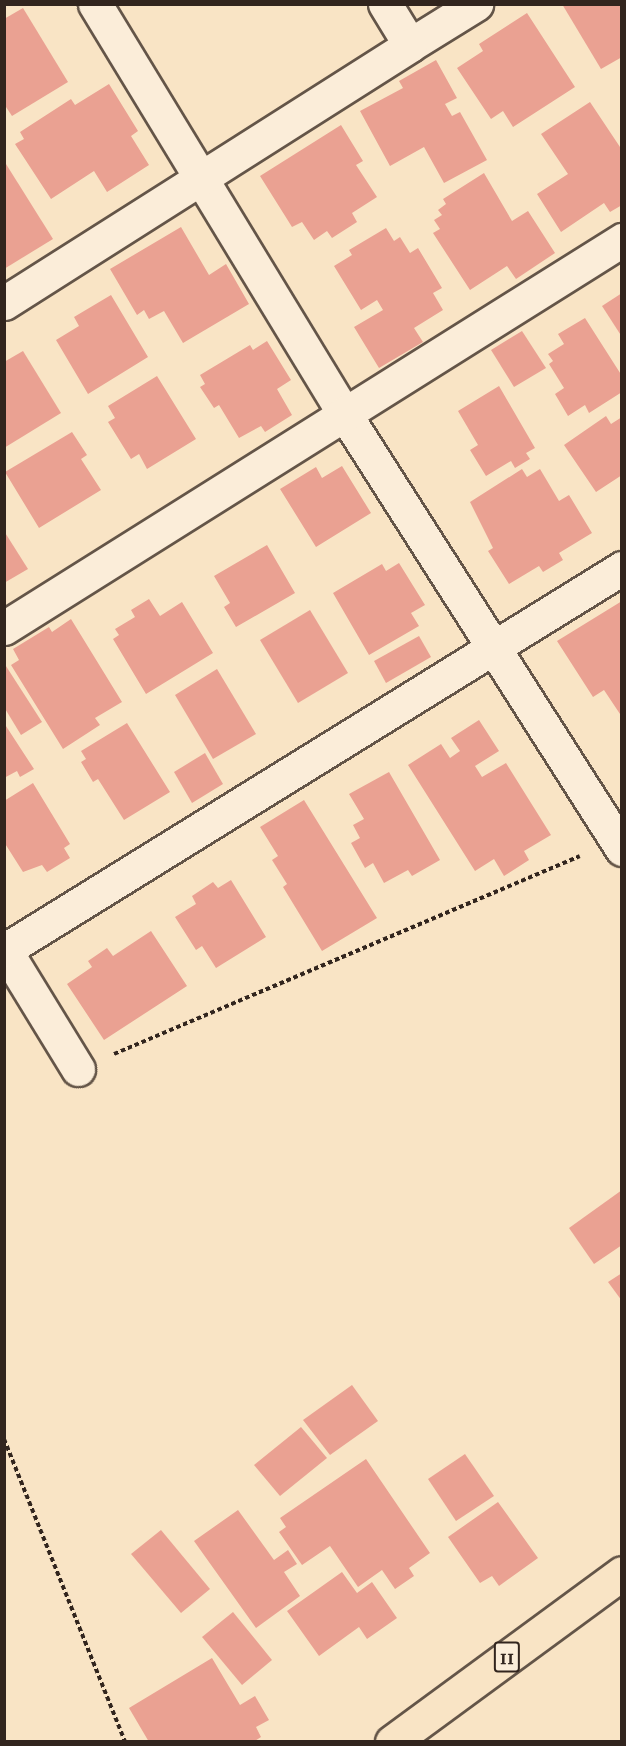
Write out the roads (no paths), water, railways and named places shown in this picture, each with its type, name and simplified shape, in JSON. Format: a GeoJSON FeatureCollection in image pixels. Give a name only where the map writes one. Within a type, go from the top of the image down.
{"type":"FeatureCollection","features":[{"type":"Feature","properties":{"kind":"main road","name":"11"},"geometry":{"type":"LineString","coordinates":[[392,1742],[621,1573]]}},
{"type":"Feature","properties":{"kind":"street"},"geometry":{"type":"LineString","coordinates":[[95,4],[204,178],[344,413],[619,845]]}},
{"type":"Feature","properties":{"kind":"street"},"geometry":{"type":"LineString","coordinates":[[385,4],[410,45]]}},
{"type":"Feature","properties":{"kind":"street"},"geometry":{"type":"LineString","coordinates":[[4,303],[476,4]]}},
{"type":"Feature","properties":{"kind":"street"},"geometry":{"type":"LineString","coordinates":[[4,628],[621,240]]}},
{"type":"Feature","properties":{"kind":"street"},"geometry":{"type":"LineString","coordinates":[[78,1070],[5,950],[621,568]]}}]}
